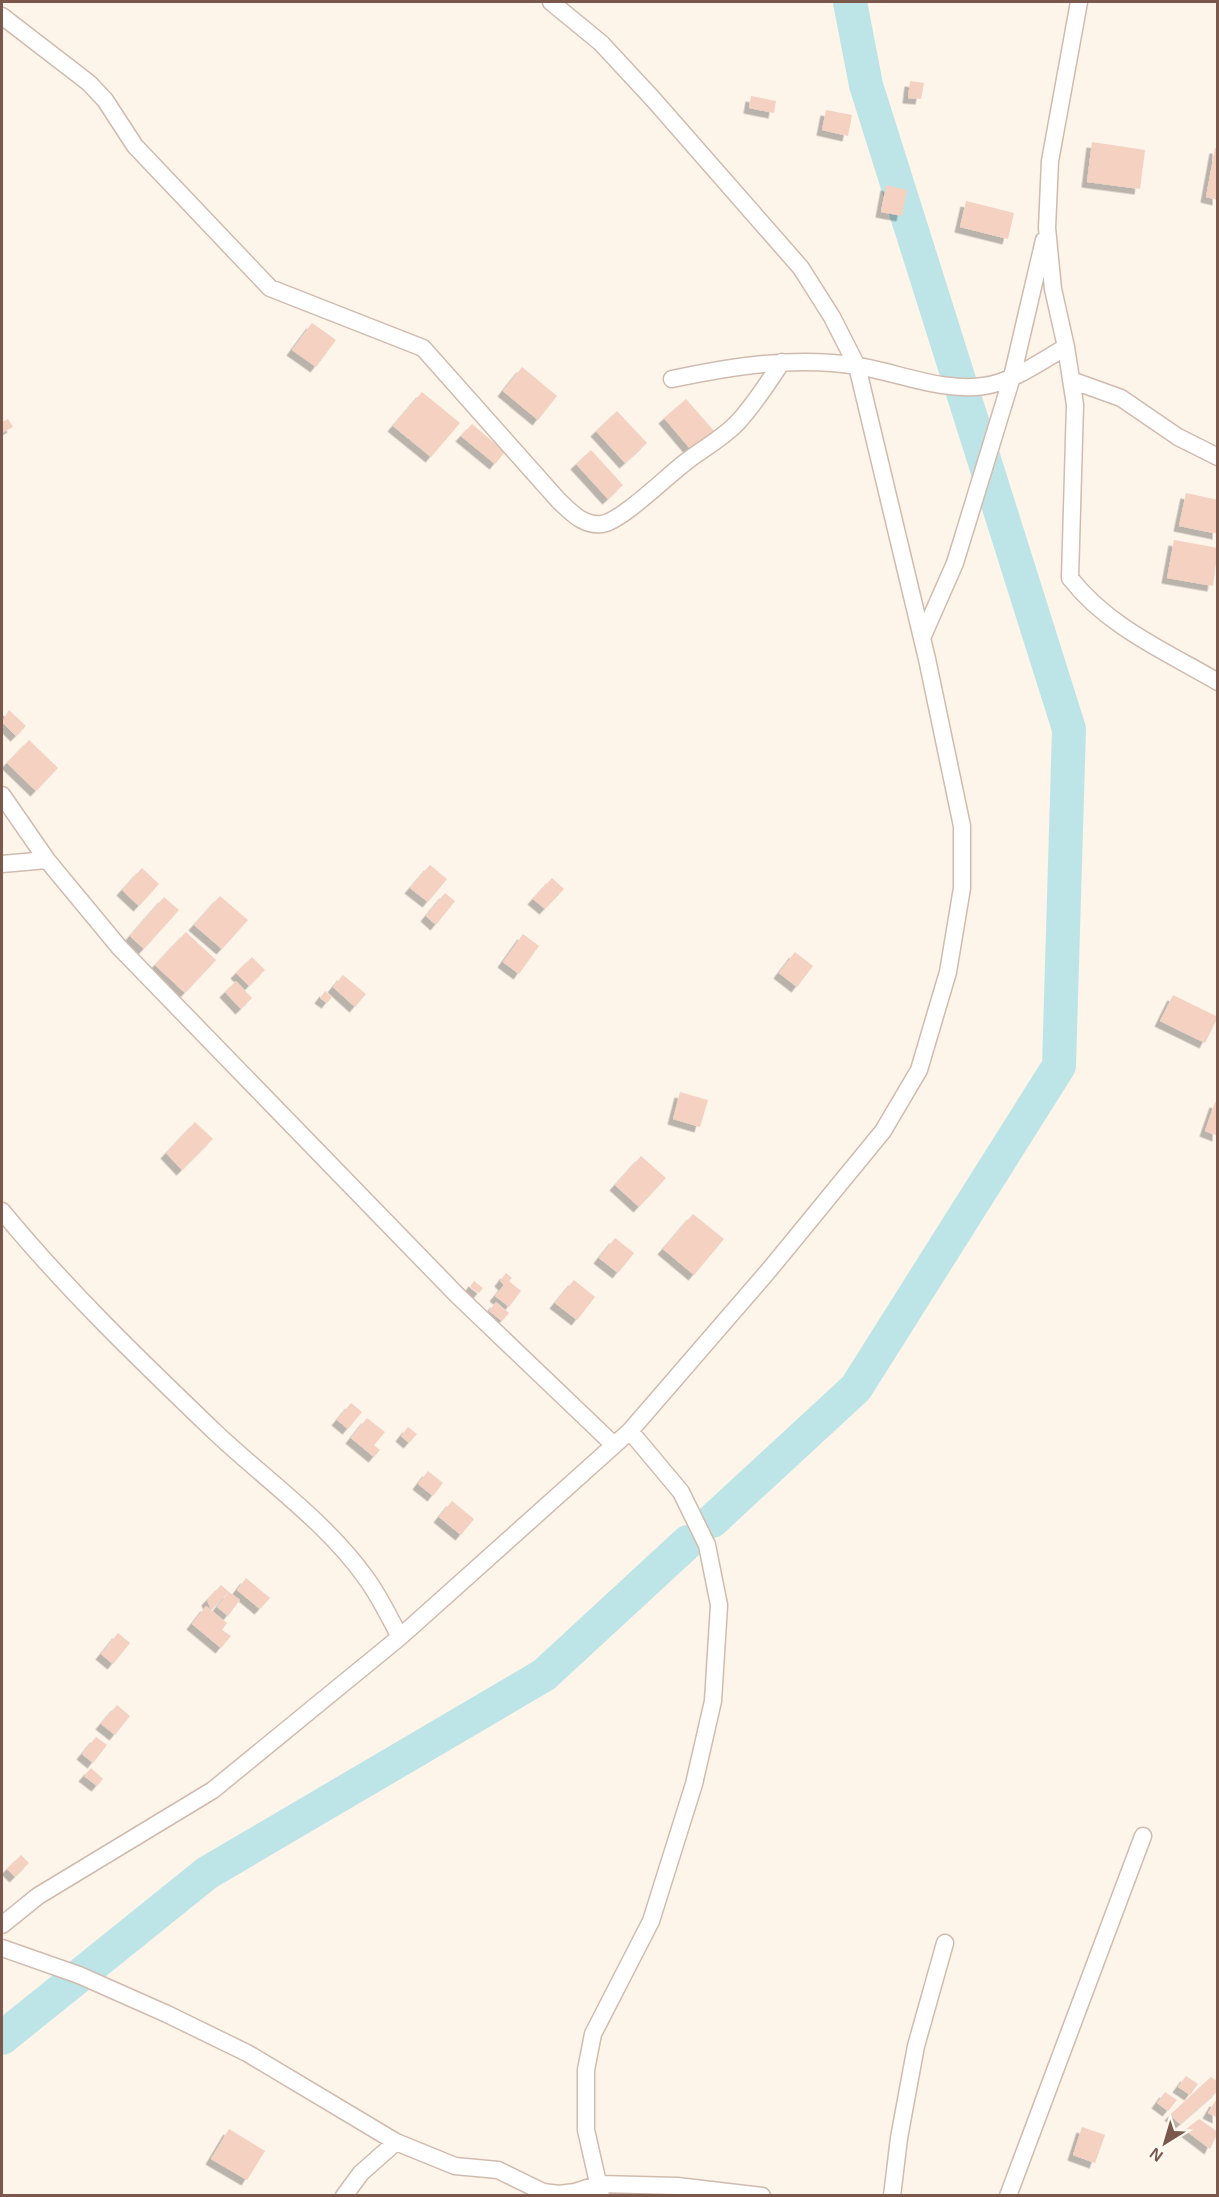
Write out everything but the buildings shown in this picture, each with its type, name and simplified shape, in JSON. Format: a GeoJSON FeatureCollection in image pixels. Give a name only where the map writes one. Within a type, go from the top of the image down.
{"type":"FeatureCollection","features":[{"type":"Feature","properties":{"kind":"street"},"geometry":{"type":"LineString","coordinates":[[2,1925],[38,1896],[213,1790],[400,1637],[630,1431],[770,1269],[883,1131],[920,1070],[948,972],[962,888],[962,826],[922,638],[857,366],[832,317],[801,268],[601,43],[551,2]]}},
{"type":"Feature","properties":{"kind":"street"},"geometry":{"type":"LineString","coordinates":[[1079,2],[1050,161],[1047,228],[1053,289],[1075,405],[1071,578],[1096,607],[1115,623],[1218,682]]}},
{"type":"Feature","properties":{"kind":"street"},"geometry":{"type":"LineString","coordinates":[[2,16],[89,82],[105,100],[135,146],[270,288],[423,348],[559,501],[576,517],[590,524],[604,524],[620,516],[687,461],[715,442],[738,422],[782,362]]}},
{"type":"Feature","properties":{"kind":"street"},"geometry":{"type":"LineString","coordinates":[[922,638],[955,563],[1012,377],[1047,228]]}},
{"type":"Feature","properties":{"kind":"street"},"geometry":{"type":"LineString","coordinates":[[672,378],[729,367],[782,362],[857,366],[953,386],[984,386],[1012,377],[1066,348]]}},
{"type":"Feature","properties":{"kind":"street"},"geometry":{"type":"LineString","coordinates":[[1071,380],[1120,398],[1178,437],[1218,457]]}},
{"type":"Feature","properties":{"kind":"street"},"geometry":{"type":"LineString","coordinates":[[2,795],[47,860],[119,947],[456,1295],[614,1445]]}},
{"type":"Feature","properties":{"kind":"street"},"geometry":{"type":"LineString","coordinates":[[2,864],[47,860]]}},
{"type":"Feature","properties":{"kind":"street"},"geometry":{"type":"LineString","coordinates":[[2,1211],[32,1248],[217,1434],[346,1553],[382,1602],[400,1637]]}},
{"type":"Feature","properties":{"kind":"street"},"geometry":{"type":"LineString","coordinates":[[600,2190],[586,2130],[586,2070],[593,2034],[651,1921],[694,1784],[713,1701],[719,1605],[707,1545],[681,1492],[630,1431]]}},
{"type":"Feature","properties":{"kind":"street"},"geometry":{"type":"LineString","coordinates":[[1008,2196],[1143,1836]]}},
{"type":"Feature","properties":{"kind":"street"},"geometry":{"type":"LineString","coordinates":[[892,2196],[916,2046],[945,1943]]}},
{"type":"Feature","properties":{"kind":"street"},"geometry":{"type":"LineString","coordinates":[[2,1948],[79,1975],[167,2014],[247,2053],[396,2142],[455,2166],[498,2170],[543,2192],[677,2186],[762,2196]]}},
{"type":"Feature","properties":{"kind":"street"},"geometry":{"type":"LineString","coordinates":[[344,2196],[362,2174],[396,2142]]}},
{"type":"Feature","properties":{"kind":"waterway"},"geometry":{"type":"LineString","coordinates":[[712,1521],[856,1388],[1059,1066],[1069,729],[866,85],[850,2]]}},
{"type":"Feature","properties":{"kind":"waterway"},"geometry":{"type":"LineString","coordinates":[[2,2038],[207,1873],[544,1675],[688,1542]]}}]}
